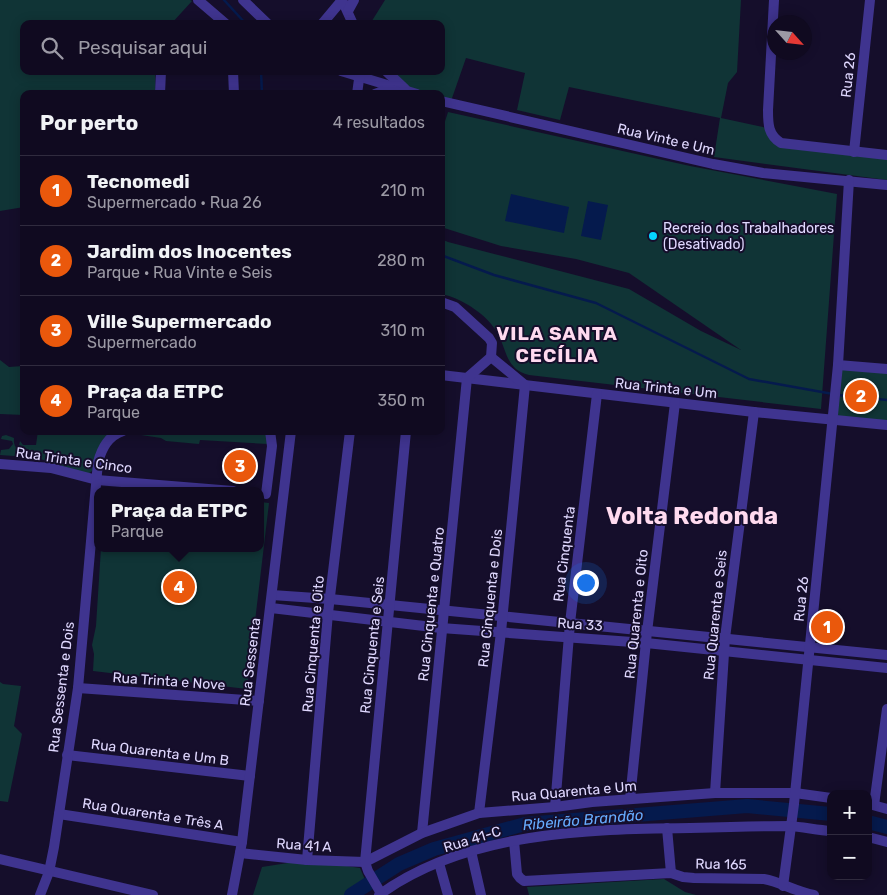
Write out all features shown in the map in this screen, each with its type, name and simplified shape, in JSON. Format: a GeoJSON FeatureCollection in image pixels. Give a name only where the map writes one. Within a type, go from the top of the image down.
{"type":"FeatureCollection","features":[{"type":"Feature","properties":{"kind":"street"},"geometry":{"type":"LineString","coordinates":[[198,0],[221,20]]}},
{"type":"Feature","properties":{"kind":"street"},"geometry":{"type":"LineString","coordinates":[[243,0],[264,20]]}},
{"type":"Feature","properties":{"kind":"street"},"geometry":{"type":"LineString","coordinates":[[325,20],[342,0],[351,20]]}},
{"type":"Feature","properties":{"kind":"street"},"geometry":{"type":"LineString","coordinates":[[348,11],[354,0]]}},
{"type":"Feature","properties":{"kind":"street"},"geometry":{"type":"LineString","coordinates":[[774,0],[768,125],[772,135],[781,143],[887,155]]}},
{"type":"Feature","properties":{"kind":"street","name":"Rua 26"},"geometry":{"type":"LineString","coordinates":[[854,152],[870,0]]}},
{"type":"Feature","properties":{"kind":"street"},"geometry":{"type":"LineString","coordinates":[[213,13],[217,20]]}},
{"type":"Feature","properties":{"kind":"street"},"geometry":{"type":"LineString","coordinates":[[160,75],[160,90]]}},
{"type":"Feature","properties":{"kind":"street"},"geometry":{"type":"LineString","coordinates":[[233,75],[234,90]]}},
{"type":"Feature","properties":{"kind":"street"},"geometry":{"type":"LineString","coordinates":[[358,90],[360,75]]}},
{"type":"Feature","properties":{"kind":"street"},"geometry":{"type":"LineString","coordinates":[[363,75],[406,90]]}},
{"type":"Feature","properties":{"kind":"street"},"geometry":{"type":"LineString","coordinates":[[390,75],[406,90]]}},
{"type":"Feature","properties":{"kind":"street","name":"Rua Vinte e Um"},"geometry":{"type":"LineString","coordinates":[[445,102],[713,164],[763,173],[887,185]]}},
{"type":"Feature","properties":{"kind":"street"},"geometry":{"type":"LineString","coordinates":[[849,180],[838,364],[887,369]]}},
{"type":"Feature","properties":{"kind":"street"},"geometry":{"type":"LineString","coordinates":[[445,303],[455,307],[492,343],[491,357],[467,378]]}},
{"type":"Feature","properties":{"kind":"street"},"geometry":{"type":"LineString","coordinates":[[491,357],[525,385]]}},
{"type":"Feature","properties":{"kind":"street","name":"Rua 26"},"geometry":{"type":"LineString","coordinates":[[784,886],[838,364]]}},
{"type":"Feature","properties":{"kind":"street","name":"Rua Trinta e Um"},"geometry":{"type":"LineString","coordinates":[[445,375],[754,412],[887,425]]}},
{"type":"Feature","properties":{"kind":"street","name":"Rua Cinquenta e Quatro"},"geometry":{"type":"LineString","coordinates":[[422,833],[467,378]]}},
{"type":"Feature","properties":{"kind":"street","name":"Rua Cinquenta e Dois"},"geometry":{"type":"LineString","coordinates":[[479,813],[501,632],[525,385]]}},
{"type":"Feature","properties":{"kind":"street","name":"Rua Cinquenta"},"geometry":{"type":"LineString","coordinates":[[555,806],[570,623],[597,394]]}},
{"type":"Feature","properties":{"kind":"street","name":"Rua Quarenta e Oito"},"geometry":{"type":"LineString","coordinates":[[630,799],[647,632],[675,403]]}},
{"type":"Feature","properties":{"kind":"street","name":"Rua Quarenta e Seis"},"geometry":{"type":"LineString","coordinates":[[715,793],[725,638],[754,412]]}},
{"type":"Feature","properties":{"kind":"street","name":"Rua Sessenta e Dois"},"geometry":{"type":"LineString","coordinates":[[96,487],[98,462],[104,446],[114,435]]}},
{"type":"Feature","properties":{"kind":"street"},"geometry":{"type":"LineString","coordinates":[[264,488],[272,446],[271,435]]}},
{"type":"Feature","properties":{"kind":"street","name":"Rua Sessenta"},"geometry":{"type":"LineString","coordinates":[[232,895],[242,842],[290,435]]}},
{"type":"Feature","properties":{"kind":"street","name":"Rua Cinquenta e Oito"},"geometry":{"type":"LineString","coordinates":[[308,860],[328,613],[350,435]]}},
{"type":"Feature","properties":{"kind":"street","name":"Rua Cinquenta e Seis"},"geometry":{"type":"LineString","coordinates":[[367,866],[387,621],[406,435]]}},
{"type":"Feature","properties":{"kind":"street","name":"Rua Trinta e Cinco"},"geometry":{"type":"LineString","coordinates":[[0,464],[43,466],[97,480],[184,487]]}},
{"type":"Feature","properties":{"kind":"street"},"geometry":{"type":"LineString","coordinates":[[264,493],[283,495]]}},
{"type":"Feature","properties":{"kind":"street","name":"Rua Sessenta e Dois"},"geometry":{"type":"LineString","coordinates":[[40,895],[49,872],[78,688],[94,513]]}},
{"type":"Feature","properties":{"kind":"street","name":"Rua 33"},"geometry":{"type":"LineString","coordinates":[[272,594],[887,655]]}},
{"type":"Feature","properties":{"kind":"street","name":"Rua 33"},"geometry":{"type":"LineString","coordinates":[[271,608],[328,613],[441,628],[646,643],[887,668]]}},
{"type":"Feature","properties":{"kind":"street","name":"Rua Trinta e Nove"},"geometry":{"type":"LineString","coordinates":[[78,688],[259,701]]}},
{"type":"Feature","properties":{"kind":"street"},"geometry":{"type":"LineString","coordinates":[[872,798],[887,709]]}},
{"type":"Feature","properties":{"kind":"street","name":"Rua Quarenta e Um B"},"geometry":{"type":"LineString","coordinates":[[67,755],[250,776]]}},
{"type":"Feature","properties":{"kind":"street","name":"Rua Quarenta e Um"},"geometry":{"type":"LineString","coordinates":[[367,866],[422,833],[479,813],[715,793],[795,793],[827,797]]}},
{"type":"Feature","properties":{"kind":"street"},"geometry":{"type":"LineString","coordinates":[[872,804],[887,809]]}},
{"type":"Feature","properties":{"kind":"street","name":"Rua Quarenta e Três A"},"geometry":{"type":"LineString","coordinates":[[59,814],[242,842]]}},
{"type":"Feature","properties":{"kind":"street","name":"Rua 41-C"},"geometry":{"type":"LineString","coordinates":[[379,892],[409,875],[471,851],[514,840],[564,833],[666,828],[791,826],[827,830]]}},
{"type":"Feature","properties":{"kind":"street"},"geometry":{"type":"LineString","coordinates":[[666,828],[671,873]]}},
{"type":"Feature","properties":{"kind":"street"},"geometry":{"type":"LineString","coordinates":[[872,838],[887,842]]}},
{"type":"Feature","properties":{"kind":"street","name":"Rua 165"},"geometry":{"type":"LineString","coordinates":[[514,840],[517,874],[524,880],[671,873],[694,878],[773,880],[800,892],[814,895]]}},
{"type":"Feature","properties":{"kind":"street"},"geometry":{"type":"LineString","coordinates":[[471,851],[481,895]]}},
{"type":"Feature","properties":{"kind":"street","name":"Rua 41 A"},"geometry":{"type":"LineString","coordinates":[[240,853],[367,866]]}},
{"type":"Feature","properties":{"kind":"street"},"geometry":{"type":"LineString","coordinates":[[0,860],[153,895]]}},
{"type":"Feature","properties":{"kind":"street"},"geometry":{"type":"LineString","coordinates":[[438,863],[448,895]]}},
{"type":"Feature","properties":{"kind":"street"},"geometry":{"type":"LineString","coordinates":[[367,866],[379,892]]}},
{"type":"Feature","properties":{"kind":"green space"},"geometry":{"type":"Polygon","coordinates":[[[0,0],[192,1],[175,20],[20,20],[20,75],[155,75],[156,90],[20,90],[20,208],[0,211],[0,0]]]}},
{"type":"Feature","properties":{"kind":"green space"},"geometry":{"type":"Polygon","coordinates":[[[385,0],[741,0],[737,72],[728,83],[721,118],[767,128],[770,138],[887,157],[887,180],[714,157],[720,118],[569,87],[560,120],[517,110],[525,73],[466,58],[451,101],[445,100],[445,90],[413,90],[395,75],[445,75],[445,20],[372,20],[385,0]]]}},
{"type":"Feature","properties":{"kind":"green space","name":"Recreio dos Trabalhadores (Desativado)"},"geometry":{"type":"Polygon","coordinates":[[[448,112],[690,166],[837,194],[821,409],[529,375],[521,372],[511,364],[498,334],[488,320],[466,303],[445,295],[445,241],[629,289],[701,331],[741,350],[629,273],[576,259],[501,246],[445,228],[445,121],[448,112]]]}},
{"type":"Feature","properties":{"kind":"green space"},"geometry":{"type":"Polygon","coordinates":[[[0,360],[9,367],[20,366],[20,415],[0,414],[0,360]]]}},
{"type":"Feature","properties":{"kind":"green space"},"geometry":{"type":"Polygon","coordinates":[[[838,365],[887,369],[887,425],[832,420],[838,365]]]}},
{"type":"Feature","properties":{"kind":"green space"},"geometry":{"type":"Polygon","coordinates":[[[6,435],[14,438],[16,447],[28,453],[28,457],[0,455],[1,450],[9,449],[13,444],[12,441],[1,439],[2,436],[6,435]]]}},
{"type":"Feature","properties":{"kind":"green space"},"geometry":{"type":"Polygon","coordinates":[[[37,435],[111,435],[95,458],[92,471],[88,474],[34,457],[35,453],[19,445],[20,441],[23,445],[36,445],[37,435]]]}},
{"type":"Feature","properties":{"kind":"green space"},"geometry":{"type":"Polygon","coordinates":[[[141,435],[267,435],[268,444],[200,440],[199,444],[166,441],[161,438],[141,435]]]}},
{"type":"Feature","properties":{"kind":"green space"},"geometry":{"type":"Polygon","coordinates":[[[264,502],[269,503],[264,545],[264,502]]]}},
{"type":"Feature","properties":{"kind":"green space"},"geometry":{"type":"Polygon","coordinates":[[[101,552],[263,552],[247,689],[93,671],[94,654],[92,645],[96,626],[101,552]]]}},
{"type":"Feature","properties":{"kind":"green space"},"geometry":{"type":"Polygon","coordinates":[[[0,682],[21,686],[14,726],[22,734],[8,802],[0,801],[0,682]]]}},
{"type":"Feature","properties":{"kind":"green space"},"geometry":{"type":"Polygon","coordinates":[[[307,860],[360,868],[369,889],[361,895],[253,895],[262,867],[307,860]]]}},
{"type":"Feature","properties":{"kind":"green space"},"geometry":{"type":"Polygon","coordinates":[[[664,879],[685,892],[696,895],[529,895],[527,887],[664,879]]]}},
{"type":"Feature","properties":{"kind":"water"},"geometry":{"type":"Polygon","coordinates":[[[511,194],[569,207],[564,233],[505,221],[511,194]]]}},
{"type":"Feature","properties":{"kind":"water"},"geometry":{"type":"Polygon","coordinates":[[[588,201],[608,205],[601,240],[581,236],[588,201]]]}},
{"type":"Feature","properties":{"kind":"waterway"},"geometry":{"type":"LineString","coordinates":[[224,0],[242,20]]}},
{"type":"Feature","properties":{"kind":"waterway"},"geometry":{"type":"LineString","coordinates":[[261,75],[262,90]]}},
{"type":"Feature","properties":{"kind":"waterway"},"geometry":{"type":"LineString","coordinates":[[445,257],[494,275],[596,303],[749,379],[833,394]]}},
{"type":"Feature","properties":{"kind":"waterway"},"geometry":{"type":"LineString","coordinates":[[838,395],[887,400]]}},
{"type":"Feature","properties":{"kind":"waterway","name":"Ribeirão Brandão"},"geometry":{"type":"LineString","coordinates":[[351,895],[399,864],[434,849],[525,824],[747,806],[827,814]]}},
{"type":"Feature","properties":{"kind":"waterway","name":"Ribeirão Brandão"},"geometry":{"type":"LineString","coordinates":[[872,823],[887,827]]}},
{"type":"Feature","properties":{"kind":"place","name":"Recreio dos Trabalhadores (Desativado)"},"geometry":{"type":"Point","coordinates":[653,236]}},
{"type":"Feature","properties":{"kind":"place","name":"Jardim dos Inocentes"},"geometry":{"type":"Point","coordinates":[861,396]}},
{"type":"Feature","properties":{"kind":"place","name":"Ville Supermercado"},"geometry":{"type":"Point","coordinates":[240,466]}},
{"type":"Feature","properties":{"kind":"place","name":"Praça da ETPC"},"geometry":{"type":"Point","coordinates":[179,587]}},
{"type":"Feature","properties":{"kind":"place","name":"Tecnomedi"},"geometry":{"type":"Point","coordinates":[827,627]}},
{"type":"Feature","properties":{"kind":"district","name":"VILA SANTA CECÍLIA"},"geometry":{"type":"Point","coordinates":[557,344]}},
{"type":"Feature","properties":{"kind":"district","name":"Volta Redonda"},"geometry":{"type":"Point","coordinates":[692,516]}}]}
